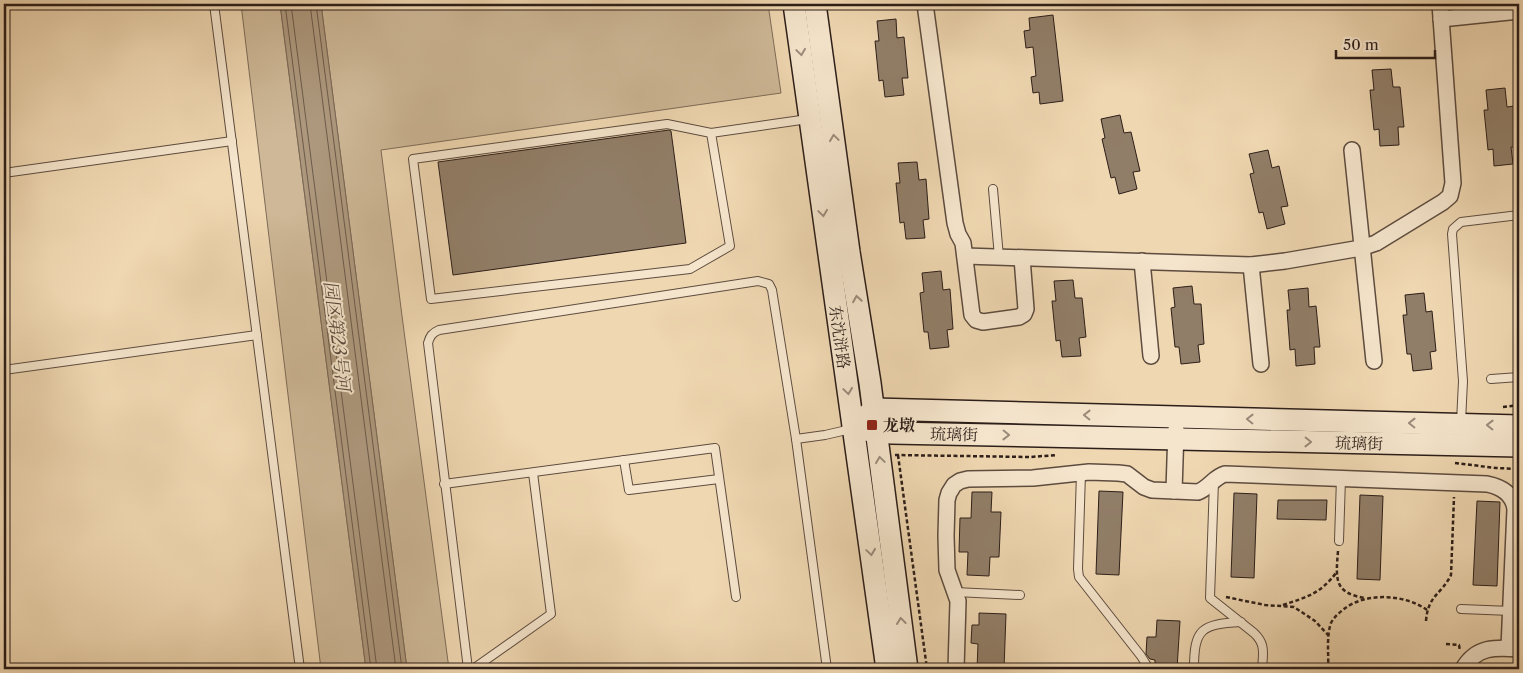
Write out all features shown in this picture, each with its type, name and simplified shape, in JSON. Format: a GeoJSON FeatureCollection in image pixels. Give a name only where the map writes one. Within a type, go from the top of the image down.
{"type":"FeatureCollection","features":[{"type":"Feature","properties":{"kind":"main road","name":"东沈浒路"},"geometry":{"type":"LineString","coordinates":[[794,4],[887,669]]}},
{"type":"Feature","properties":{"kind":"main road","name":"东沈浒路"},"geometry":{"type":"LineString","coordinates":[[815,4],[849,252],[874,409],[907,669]]}},
{"type":"Feature","properties":{"kind":"main road","name":"琉璃街"},"geometry":{"type":"LineString","coordinates":[[874,409],[1519,426]]}},
{"type":"Feature","properties":{"kind":"main road"},"geometry":{"type":"LineString","coordinates":[[852,428],[874,409]]}},
{"type":"Feature","properties":{"kind":"main road","name":"琉璃街"},"geometry":{"type":"LineString","coordinates":[[852,428],[877,432],[1519,446]]}},
{"type":"Feature","properties":{"kind":"street"},"geometry":{"type":"LineString","coordinates":[[925,4],[955,223],[963,243],[972,316],[976,320],[983,322],[1019,318],[1024,314],[1026,310],[1022,258]]}},
{"type":"Feature","properties":{"kind":"street"},"geometry":{"type":"LineString","coordinates":[[965,256],[1251,265],[1361,248],[1376,243],[1450,196],[1453,171],[1441,11],[1519,10]]}},
{"type":"Feature","properties":{"kind":"street"},"geometry":{"type":"LineString","coordinates":[[1352,150],[1374,362]]}},
{"type":"Feature","properties":{"kind":"street"},"geometry":{"type":"LineString","coordinates":[[1142,261],[1151,356]]}},
{"type":"Feature","properties":{"kind":"street"},"geometry":{"type":"LineString","coordinates":[[1251,265],[1261,364]]}},
{"type":"Feature","properties":{"kind":"street"},"geometry":{"type":"LineString","coordinates":[[1174,491],[1176,417]]}},
{"type":"Feature","properties":{"kind":"street"},"geometry":{"type":"LineString","coordinates":[[956,669],[959,611],[958,601],[947,570],[946,536],[947,500],[949,493],[960,481],[968,479],[1033,478],[1081,473],[1126,474],[1144,487],[1152,490],[1198,492],[1204,490],[1220,475],[1225,474],[1494,485],[1512,497],[1515,509],[1511,611],[1514,649],[1486,649],[1476,654],[1463,669]]}},
{"type":"Feature","properties":{"kind":"lane"},"geometry":{"type":"LineString","coordinates":[[214,4],[300,669]]}},
{"type":"Feature","properties":{"kind":"lane"},"geometry":{"type":"LineString","coordinates":[[711,134],[730,246],[690,269],[431,299],[413,159],[667,124],[711,134],[810,119]]}},
{"type":"Feature","properties":{"kind":"lane"},"geometry":{"type":"LineString","coordinates":[[4,173],[232,141]]}},
{"type":"Feature","properties":{"kind":"lane"},"geometry":{"type":"LineString","coordinates":[[993,189],[1000,257]]}},
{"type":"Feature","properties":{"kind":"lane"},"geometry":{"type":"LineString","coordinates":[[1461,424],[1462,381],[1453,229],[1461,222],[1519,216]]}},
{"type":"Feature","properties":{"kind":"lane"},"geometry":{"type":"LineString","coordinates":[[468,669],[444,484],[428,343],[430,337],[439,330],[758,281],[769,284],[772,290],[796,439],[827,669]]}},
{"type":"Feature","properties":{"kind":"lane"},"geometry":{"type":"LineString","coordinates":[[4,370],[257,335]]}},
{"type":"Feature","properties":{"kind":"lane"},"geometry":{"type":"LineString","coordinates":[[1491,380],[1519,377]]}},
{"type":"Feature","properties":{"kind":"lane"},"geometry":{"type":"LineString","coordinates":[[796,439],[825,435],[852,428]]}},
{"type":"Feature","properties":{"kind":"lane"},"geometry":{"type":"LineString","coordinates":[[444,484],[715,448],[736,597]]}},
{"type":"Feature","properties":{"kind":"lane"},"geometry":{"type":"LineString","coordinates":[[624,460],[629,490],[719,479]]}},
{"type":"Feature","properties":{"kind":"lane"},"geometry":{"type":"LineString","coordinates":[[473,669],[551,614],[533,473]]}},
{"type":"Feature","properties":{"kind":"lane"},"geometry":{"type":"LineString","coordinates":[[1081,473],[1079,577],[1141,656],[1149,669]]}},
{"type":"Feature","properties":{"kind":"lane"},"geometry":{"type":"LineString","coordinates":[[1338,541],[1341,478]]}},
{"type":"Feature","properties":{"kind":"lane"},"geometry":{"type":"LineString","coordinates":[[1215,480],[1210,598],[1260,639],[1263,647],[1262,669]]}},
{"type":"Feature","properties":{"kind":"lane"},"geometry":{"type":"LineString","coordinates":[[955,592],[1020,595]]}},
{"type":"Feature","properties":{"kind":"lane"},"geometry":{"type":"LineString","coordinates":[[1461,609],[1511,611]]}},
{"type":"Feature","properties":{"kind":"lane"},"geometry":{"type":"LineString","coordinates":[[1194,669],[1194,648],[1197,637],[1214,624],[1241,622]]}},
{"type":"Feature","properties":{"kind":"path"},"geometry":{"type":"LineString","coordinates":[[1426,621],[1429,604],[1448,582],[1451,575],[1454,483]]}},
{"type":"Feature","properties":{"kind":"path"},"geometry":{"type":"LineString","coordinates":[[1338,541],[1336,573],[1338,580],[1344,591],[1354,596],[1366,598]]}},
{"type":"Feature","properties":{"kind":"path"},"geometry":{"type":"LineString","coordinates":[[1281,606],[1317,593],[1328,584],[1336,573]]}},
{"type":"Feature","properties":{"kind":"path"},"geometry":{"type":"LineString","coordinates":[[1210,595],[1265,605],[1294,607],[1314,620],[1329,636]]}},
{"type":"Feature","properties":{"kind":"path"},"geometry":{"type":"LineString","coordinates":[[1328,669],[1331,623],[1347,607],[1370,597],[1413,602],[1427,610]]}},
{"type":"Feature","properties":{"kind":"shaded area"},"geometry":{"type":"Polygon","coordinates":[[[241,4],[280,4],[366,669],[321,669],[241,4]]]}},
{"type":"Feature","properties":{"kind":"shaded area"},"geometry":{"type":"Polygon","coordinates":[[[321,4],[768,4],[781,93],[381,150],[449,669],[407,669],[321,4]]]}},
{"type":"Feature","properties":{"kind":"water","name":"园区第23号河"},"geometry":{"type":"Polygon","coordinates":[[[280,4],[321,4],[407,669],[366,669],[280,4]]]}},
{"type":"Feature","properties":{"kind":"building"},"geometry":{"type":"Polygon","coordinates":[[[1053,15],[1063,101],[1040,104],[1039,92],[1033,93],[1031,77],[1036,76],[1033,47],[1026,48],[1024,31],[1030,30],[1029,18],[1053,15]]]}},
{"type":"Feature","properties":{"kind":"building"},"geometry":{"type":"Polygon","coordinates":[[[896,19],[897,38],[904,37],[908,78],[902,78],[904,95],[885,97],[883,80],[879,81],[875,41],[879,41],[877,21],[896,19]]]}},
{"type":"Feature","properties":{"kind":"building"},"geometry":{"type":"Polygon","coordinates":[[[1391,69],[1393,87],[1400,87],[1404,127],[1398,127],[1399,145],[1380,146],[1379,129],[1374,130],[1370,90],[1374,90],[1372,70],[1391,69]]]}},
{"type":"Feature","properties":{"kind":"building"},"geometry":{"type":"Polygon","coordinates":[[[1505,88],[1507,107],[1514,106],[1518,147],[1511,147],[1513,164],[1494,166],[1493,149],[1488,150],[1484,110],[1488,110],[1486,90],[1505,88]]]}},
{"type":"Feature","properties":{"kind":"building"},"geometry":{"type":"Polygon","coordinates":[[[1120,115],[1124,133],[1131,132],[1140,171],[1133,172],[1137,189],[1119,194],[1115,177],[1111,178],[1102,139],[1105,138],[1101,119],[1120,115]]]}},
{"type":"Feature","properties":{"kind":"building"},"geometry":{"type":"Polygon","coordinates":[[[671,131],[686,243],[453,275],[438,162],[671,131]]]}},
{"type":"Feature","properties":{"kind":"building"},"geometry":{"type":"Polygon","coordinates":[[[1268,150],[1272,168],[1279,166],[1288,206],[1281,207],[1285,224],[1267,229],[1263,212],[1259,213],[1250,174],[1254,173],[1249,154],[1268,150]]]}},
{"type":"Feature","properties":{"kind":"building"},"geometry":{"type":"Polygon","coordinates":[[[917,162],[919,180],[926,179],[929,219],[923,220],[925,238],[906,239],[904,222],[900,223],[896,183],[900,183],[898,163],[917,162]]]}},
{"type":"Feature","properties":{"kind":"building"},"geometry":{"type":"Polygon","coordinates":[[[941,271],[943,290],[950,289],[953,329],[947,330],[949,347],[930,349],[928,332],[924,332],[920,293],[924,292],[922,273],[941,271]]]}},
{"type":"Feature","properties":{"kind":"building"},"geometry":{"type":"Polygon","coordinates":[[[1073,280],[1075,298],[1082,298],[1086,337],[1079,338],[1081,356],[1062,357],[1060,340],[1056,341],[1052,301],[1056,301],[1054,281],[1073,280]]]}},
{"type":"Feature","properties":{"kind":"building"},"geometry":{"type":"Polygon","coordinates":[[[1192,286],[1194,304],[1201,304],[1204,344],[1198,345],[1200,362],[1181,364],[1179,347],[1175,347],[1171,308],[1175,307],[1173,288],[1192,286]]]}},
{"type":"Feature","properties":{"kind":"building"},"geometry":{"type":"Polygon","coordinates":[[[1308,288],[1309,307],[1316,306],[1320,347],[1314,347],[1315,364],[1296,366],[1295,349],[1290,350],[1287,310],[1290,310],[1288,290],[1308,288]]]}},
{"type":"Feature","properties":{"kind":"building"},"geometry":{"type":"Polygon","coordinates":[[[1424,293],[1426,312],[1432,311],[1436,351],[1430,352],[1432,369],[1413,371],[1411,354],[1407,354],[1403,315],[1407,315],[1405,295],[1424,293]]]}},
{"type":"Feature","properties":{"kind":"building"},"geometry":{"type":"Polygon","coordinates":[[[1099,491],[1123,492],[1119,575],[1096,574],[1099,491]]]}},
{"type":"Feature","properties":{"kind":"building"},"geometry":{"type":"Polygon","coordinates":[[[972,492],[992,492],[991,512],[1001,512],[999,557],[990,557],[989,576],[967,575],[968,552],[959,552],[960,518],[971,518],[972,492]]]}},
{"type":"Feature","properties":{"kind":"building"},"geometry":{"type":"Polygon","coordinates":[[[1234,493],[1257,494],[1254,578],[1231,577],[1234,493]]]}},
{"type":"Feature","properties":{"kind":"building"},"geometry":{"type":"Polygon","coordinates":[[[1360,495],[1383,496],[1380,580],[1357,579],[1360,495]]]}},
{"type":"Feature","properties":{"kind":"building"},"geometry":{"type":"Polygon","coordinates":[[[1278,500],[1327,500],[1326,520],[1277,519],[1278,500]]]}},
{"type":"Feature","properties":{"kind":"building"},"geometry":{"type":"Polygon","coordinates":[[[1477,501],[1500,502],[1497,586],[1473,585],[1477,501]]]}},
{"type":"Feature","properties":{"kind":"building"},"geometry":{"type":"Polygon","coordinates":[[[979,613],[1006,614],[1004,669],[977,669],[978,644],[971,643],[972,625],[979,625],[979,613]]]}},
{"type":"Feature","properties":{"kind":"building"},"geometry":{"type":"Polygon","coordinates":[[[1157,620],[1180,621],[1177,669],[1155,669],[1155,660],[1150,659],[1146,654],[1147,637],[1156,637],[1157,620]]]}},
{"type":"Feature","properties":{"kind":"place","name":"龙墩"},"geometry":{"type":"Point","coordinates":[872,425]}}]}
